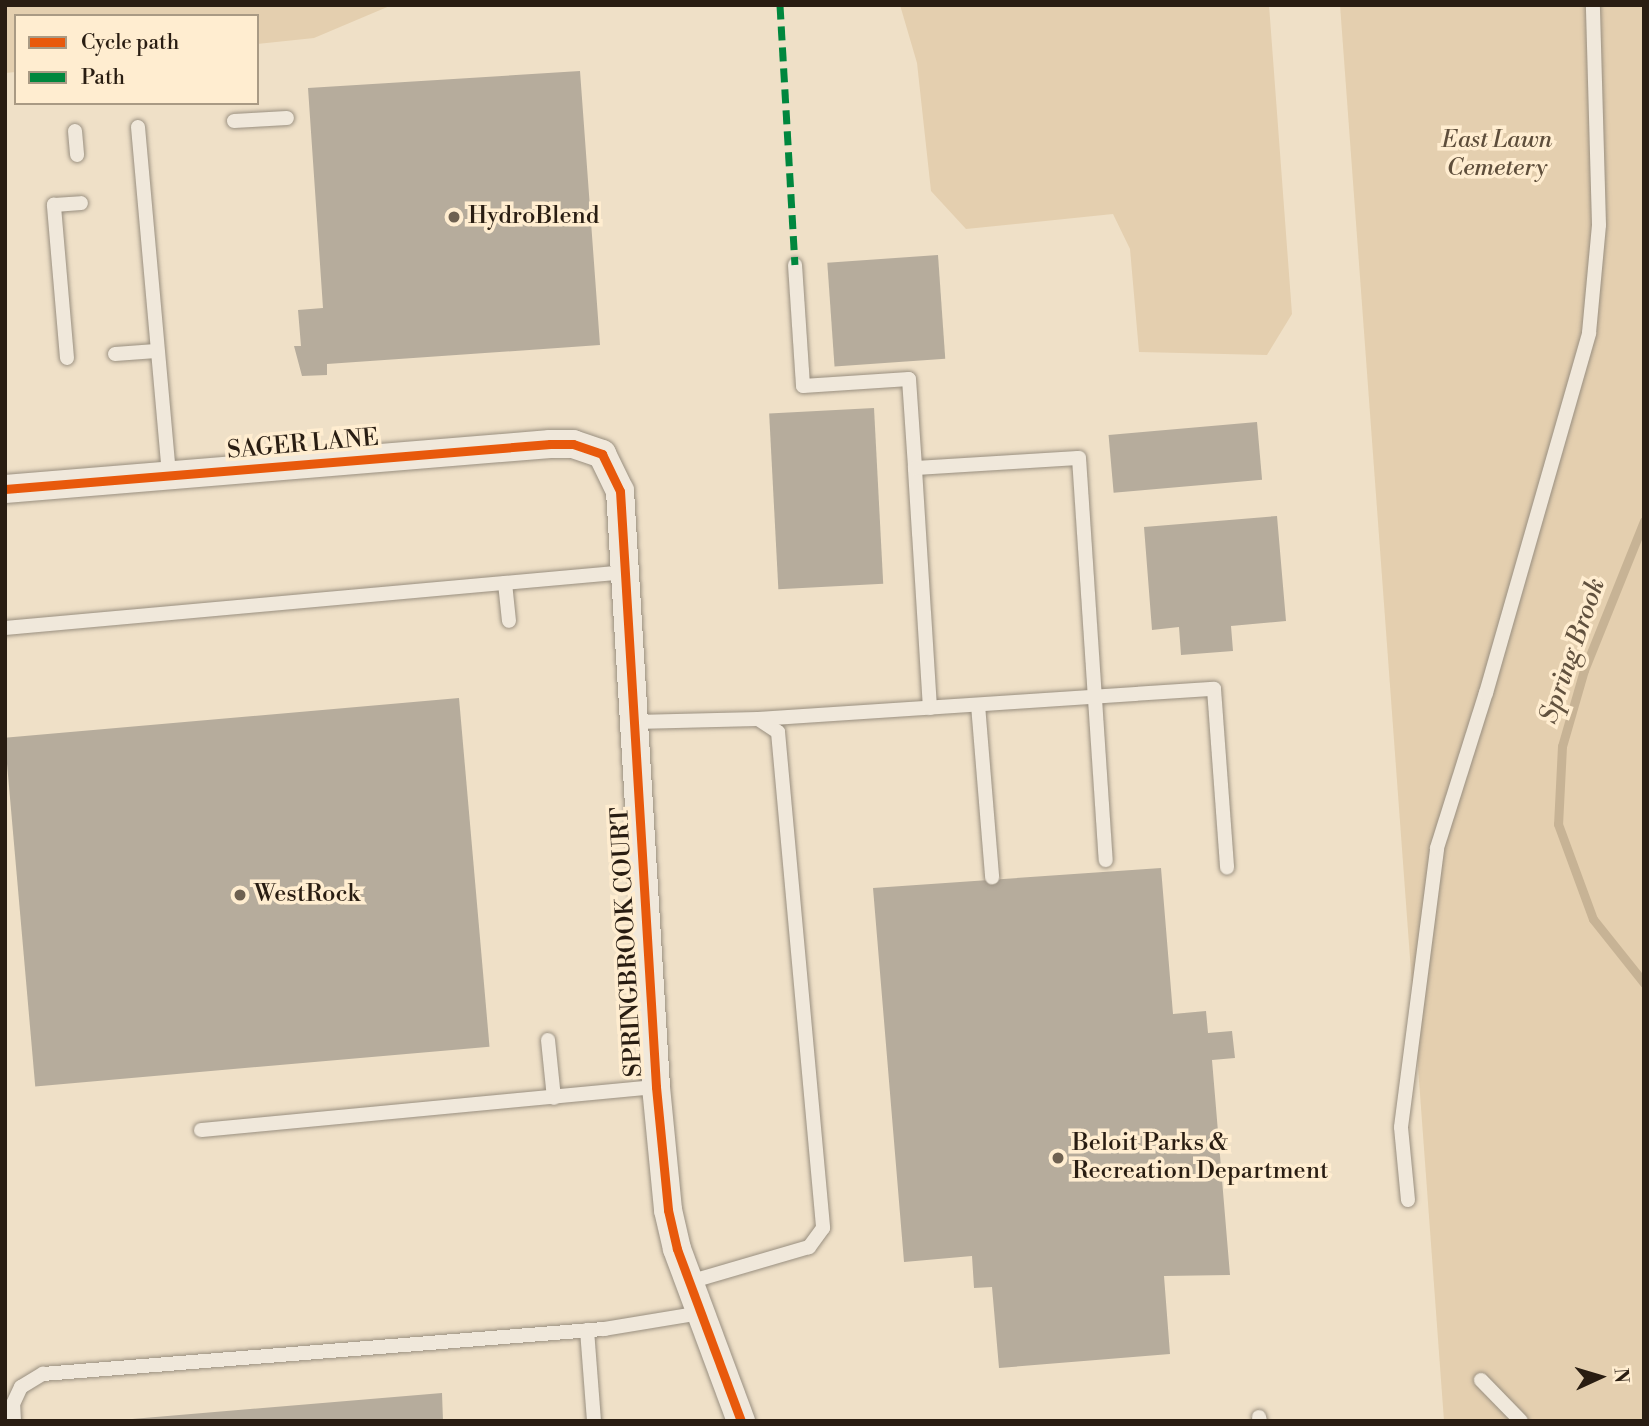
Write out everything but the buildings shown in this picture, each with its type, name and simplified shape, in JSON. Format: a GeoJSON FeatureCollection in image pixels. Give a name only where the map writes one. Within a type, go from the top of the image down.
{"type":"FeatureCollection","features":[{"type":"Feature","properties":{"kind":"street","name":"SAGER LANE"},"geometry":{"type":"LineString","coordinates":[[5,489],[550,444],[573,444],[602,454]]}},
{"type":"Feature","properties":{"kind":"street","name":"SPRINGBROOK COURT"},"geometry":{"type":"LineString","coordinates":[[602,454],[620,491],[656,1087],[668,1210],[689,1282],[741,1421]]}},
{"type":"Feature","properties":{"kind":"lane"},"geometry":{"type":"LineString","coordinates":[[1408,1200],[1401,1127],[1437,848],[1486,693],[1589,333],[1599,225],[1593,5]]}},
{"type":"Feature","properties":{"kind":"lane"},"geometry":{"type":"LineString","coordinates":[[234,121],[287,118]]}},
{"type":"Feature","properties":{"kind":"lane"},"geometry":{"type":"LineString","coordinates":[[138,127],[169,475]]}},
{"type":"Feature","properties":{"kind":"lane"},"geometry":{"type":"LineString","coordinates":[[75,131],[77,155]]}},
{"type":"Feature","properties":{"kind":"lane"},"geometry":{"type":"LineString","coordinates":[[67,358],[54,205],[81,203]]}},
{"type":"Feature","properties":{"kind":"lane"},"geometry":{"type":"LineString","coordinates":[[795,265],[803,386],[909,379],[930,708]]}},
{"type":"Feature","properties":{"kind":"lane"},"geometry":{"type":"LineString","coordinates":[[115,354],[156,351]]}},
{"type":"Feature","properties":{"kind":"lane"},"geometry":{"type":"LineString","coordinates":[[915,468],[1079,458],[1106,860]]}},
{"type":"Feature","properties":{"kind":"lane"},"geometry":{"type":"LineString","coordinates":[[5,628],[626,572]]}},
{"type":"Feature","properties":{"kind":"lane"},"geometry":{"type":"LineString","coordinates":[[505,583],[509,621]]}},
{"type":"Feature","properties":{"kind":"lane"},"geometry":{"type":"LineString","coordinates":[[635,722],[758,719],[1214,689],[1227,868]]}},
{"type":"Feature","properties":{"kind":"lane"},"geometry":{"type":"LineString","coordinates":[[978,705],[992,877]]}},
{"type":"Feature","properties":{"kind":"lane"},"geometry":{"type":"LineString","coordinates":[[689,1282],[808,1247],[823,1228],[778,732],[758,719]]}},
{"type":"Feature","properties":{"kind":"lane"},"geometry":{"type":"LineString","coordinates":[[548,1040],[554,1098]]}},
{"type":"Feature","properties":{"kind":"lane"},"geometry":{"type":"LineString","coordinates":[[201,1130],[656,1087]]}},
{"type":"Feature","properties":{"kind":"lane"},"geometry":{"type":"LineString","coordinates":[[14,1421],[13,1404],[21,1387],[43,1374],[587,1330],[701,1313]]}},
{"type":"Feature","properties":{"kind":"lane"},"geometry":{"type":"LineString","coordinates":[[587,1330],[594,1421]]}},
{"type":"Feature","properties":{"kind":"lane"},"geometry":{"type":"LineString","coordinates":[[1481,1380],[1521,1421]]}},
{"type":"Feature","properties":{"kind":"green space"},"geometry":{"type":"Polygon","coordinates":[[[5,5],[392,5],[314,38],[259,44],[259,14],[14,14],[14,72],[5,73],[5,5]]]}},
{"type":"Feature","properties":{"kind":"green space"},"geometry":{"type":"Polygon","coordinates":[[[900,5],[1269,5],[1292,314],[1267,355],[1139,352],[1130,249],[1113,214],[966,229],[931,191],[917,63],[900,5]]]}},
{"type":"Feature","properties":{"kind":"green space","name":"East Lawn Cemetery"},"geometry":{"type":"Polygon","coordinates":[[[1340,5],[1644,5],[1644,1421],[1444,1421],[1340,5]]]}},
{"type":"Feature","properties":{"kind":"waterway","name":"Spring Brook"},"geometry":{"type":"LineString","coordinates":[[1644,521],[1584,670],[1562,746],[1558,824],[1593,919],[1644,983]]}},
{"type":"Feature","properties":{"kind":"marked path"},"geometry":{"type":"LineString","coordinates":[[780,5],[795,265]]}},
{"type":"Feature","properties":{"kind":"cycle path"},"geometry":{"type":"LineString","coordinates":[[5,489],[550,444],[573,444],[602,454],[620,491],[656,1087],[668,1210],[677,1249],[741,1421]]}},
{"type":"Feature","properties":{"kind":"place","name":"HydroBlend"},"geometry":{"type":"Point","coordinates":[454,217]}},
{"type":"Feature","properties":{"kind":"place","name":"WestRock"},"geometry":{"type":"Point","coordinates":[240,895]}},
{"type":"Feature","properties":{"kind":"place","name":"Beloit Parks & Recreation Department"},"geometry":{"type":"Point","coordinates":[1058,1158]}}]}
